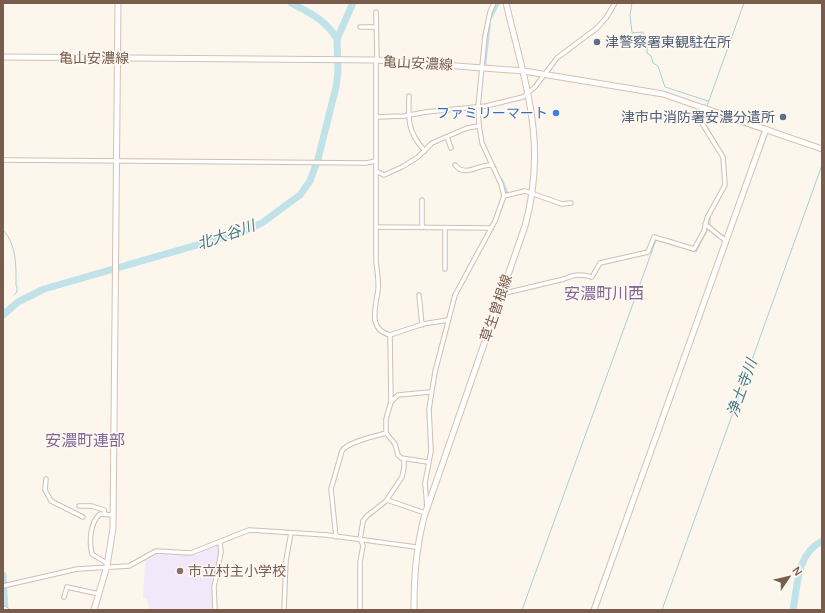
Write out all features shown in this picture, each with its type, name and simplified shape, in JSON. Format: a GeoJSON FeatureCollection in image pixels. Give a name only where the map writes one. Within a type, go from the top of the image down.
{"type":"FeatureCollection","features":[{"type":"Feature","properties":{"kind":"main road"},"geometry":{"type":"LineString","coordinates":[[94,610],[107,565],[112,536],[113,515],[118,3]]}},
{"type":"Feature","properties":{"kind":"main road","name":"草生曽根線"},"geometry":{"type":"LineString","coordinates":[[414,610],[416,547],[426,511],[525,226],[532,193],[535,141],[524,71],[506,3]]}},
{"type":"Feature","properties":{"kind":"main road","name":"亀山安濃線"},"geometry":{"type":"LineString","coordinates":[[3,57],[377,60],[544,73],[658,92],[705,106],[822,148]]}},
{"type":"Feature","properties":{"kind":"main road"},"geometry":{"type":"LineString","coordinates":[[594,610],[766,129]]}},
{"type":"Feature","properties":{"kind":"street"},"geometry":{"type":"LineString","coordinates":[[387,500],[426,511],[425,483],[431,452],[428,409],[430,392],[458,286],[501,208],[504,196],[503,190],[480,138],[478,107],[486,28],[494,3]]}},
{"type":"Feature","properties":{"kind":"street"},"geometry":{"type":"LineString","coordinates":[[376,117],[408,116],[478,107],[519,98],[528,94],[557,58],[597,28],[606,18],[615,3]]}},
{"type":"Feature","properties":{"kind":"street"},"geometry":{"type":"LineString","coordinates":[[376,12],[376,227],[378,289],[373,318],[380,330],[390,335],[422,325],[448,320]]}},
{"type":"Feature","properties":{"kind":"street"},"geometry":{"type":"LineString","coordinates":[[360,27],[376,27]]}},
{"type":"Feature","properties":{"kind":"street"},"geometry":{"type":"LineString","coordinates":[[409,96],[408,116],[412,136],[425,151]]}},
{"type":"Feature","properties":{"kind":"street"},"geometry":{"type":"LineString","coordinates":[[501,294],[564,279],[574,275],[581,274],[592,277],[600,263],[648,252],[654,237],[694,249],[725,185],[723,157],[700,120],[705,106]]}},
{"type":"Feature","properties":{"kind":"street"},"geometry":{"type":"LineString","coordinates":[[376,171],[384,175],[392,173],[418,157],[432,143],[467,128],[479,126]]}},
{"type":"Feature","properties":{"kind":"street"},"geometry":{"type":"LineString","coordinates":[[447,137],[451,148]]}},
{"type":"Feature","properties":{"kind":"street"},"geometry":{"type":"LineString","coordinates":[[3,160],[311,163],[366,163],[376,161]]}},
{"type":"Feature","properties":{"kind":"street"},"geometry":{"type":"LineString","coordinates":[[455,165],[466,171],[492,165]]}},
{"type":"Feature","properties":{"kind":"street"},"geometry":{"type":"LineString","coordinates":[[504,196],[526,191],[562,204],[571,203]]}},
{"type":"Feature","properties":{"kind":"street"},"geometry":{"type":"LineString","coordinates":[[422,200],[422,227]]}},
{"type":"Feature","properties":{"kind":"street"},"geometry":{"type":"LineString","coordinates":[[705,224],[726,241]]}},
{"type":"Feature","properties":{"kind":"street"},"geometry":{"type":"LineString","coordinates":[[376,227],[490,228]]}},
{"type":"Feature","properties":{"kind":"street"},"geometry":{"type":"LineString","coordinates":[[445,228],[445,269]]}},
{"type":"Feature","properties":{"kind":"street"},"geometry":{"type":"LineString","coordinates":[[419,295],[422,325]]}},
{"type":"Feature","properties":{"kind":"street"},"geometry":{"type":"LineString","coordinates":[[390,335],[391,402],[386,419],[386,433],[395,444],[399,456],[404,459],[428,462]]}},
{"type":"Feature","properties":{"kind":"street"},"geometry":{"type":"LineString","coordinates":[[391,402],[398,395],[430,392]]}},
{"type":"Feature","properties":{"kind":"street"},"geometry":{"type":"LineString","coordinates":[[336,537],[331,489],[342,451],[345,447],[386,433]]}},
{"type":"Feature","properties":{"kind":"street"},"geometry":{"type":"LineString","coordinates":[[360,610],[360,562],[363,546],[361,540],[363,521],[387,500],[402,477],[404,459]]}},
{"type":"Feature","properties":{"kind":"street"},"geometry":{"type":"LineString","coordinates":[[46,479],[46,490],[51,501],[83,516]]}},
{"type":"Feature","properties":{"kind":"street"},"geometry":{"type":"LineString","coordinates":[[79,506],[92,506],[104,510],[105,514]]}},
{"type":"Feature","properties":{"kind":"street"},"geometry":{"type":"LineString","coordinates":[[107,565],[94,557],[91,552],[94,520],[100,514],[113,515]]}},
{"type":"Feature","properties":{"kind":"street"},"geometry":{"type":"LineString","coordinates":[[3,586],[58,572],[107,565],[129,566],[156,551],[191,553],[249,530],[336,537],[416,547]]}},
{"type":"Feature","properties":{"kind":"street"},"geometry":{"type":"LineString","coordinates":[[284,610],[286,560],[291,533]]}},
{"type":"Feature","properties":{"kind":"street"},"geometry":{"type":"LineString","coordinates":[[215,610],[214,587],[221,553],[220,542]]}},
{"type":"Feature","properties":{"kind":"street"},"geometry":{"type":"LineString","coordinates":[[64,597],[67,587],[99,594]]}},
{"type":"Feature","properties":{"kind":"shaded area","name":"市立村主小学校"},"geometry":{"type":"Polygon","coordinates":[[[217,545],[219,546],[218,560],[211,587],[211,591],[214,592],[213,610],[149,610],[147,598],[143,598],[145,559],[155,553],[163,552],[199,555],[201,551],[217,545]]]}},
{"type":"Feature","properties":{"kind":"waterway"},"geometry":{"type":"LineString","coordinates":[[291,3],[323,22],[333,32],[337,39]]}},
{"type":"Feature","properties":{"kind":"waterway","name":"北大谷川"},"geometry":{"type":"LineString","coordinates":[[3,315],[18,302],[44,289],[242,232],[262,223],[300,195],[310,181],[318,159],[336,87],[338,71],[337,39],[353,3]]}},
{"type":"Feature","properties":{"kind":"waterway"},"geometry":{"type":"LineString","coordinates":[[490,18],[498,3]]}},
{"type":"Feature","properties":{"kind":"waterway"},"geometry":{"type":"LineString","coordinates":[[632,3],[630,15],[632,33],[643,32],[647,43],[647,53],[651,56],[653,63],[658,66],[665,87],[708,101]]}},
{"type":"Feature","properties":{"kind":"waterway"},"geometry":{"type":"LineString","coordinates":[[707,106],[744,3]]}},
{"type":"Feature","properties":{"kind":"waterway"},"geometry":{"type":"LineString","coordinates":[[484,66],[489,25]]}},
{"type":"Feature","properties":{"kind":"waterway"},"geometry":{"type":"LineString","coordinates":[[705,111],[703,120],[720,148]]}},
{"type":"Feature","properties":{"kind":"waterway","name":"浄土寺川"},"geometry":{"type":"LineString","coordinates":[[662,610],[822,165]]}},
{"type":"Feature","properties":{"kind":"waterway"},"geometry":{"type":"LineString","coordinates":[[501,180],[507,194]]}},
{"type":"Feature","properties":{"kind":"waterway"},"geometry":{"type":"LineString","coordinates":[[522,610],[656,240],[696,252],[710,225],[710,216]]}},
{"type":"Feature","properties":{"kind":"waterway"},"geometry":{"type":"LineString","coordinates":[[3,230],[11,242],[15,256],[17,292],[14,295]]}},
{"type":"Feature","properties":{"kind":"waterway"},"geometry":{"type":"LineString","coordinates":[[793,610],[798,580],[803,562],[813,547],[822,541]]}},
{"type":"Feature","properties":{"kind":"waterway"},"geometry":{"type":"LineString","coordinates":[[3,575],[5,610]]}},
{"type":"Feature","properties":{"kind":"place","name":"津警察署東観駐在所"},"geometry":{"type":"Point","coordinates":[597,42]}},
{"type":"Feature","properties":{"kind":"place","name":"ファミリーマート"},"geometry":{"type":"Point","coordinates":[556,113]}},
{"type":"Feature","properties":{"kind":"place","name":"津市中消防署安濃分遣所"},"geometry":{"type":"Point","coordinates":[783,117]}},
{"type":"Feature","properties":{"kind":"place","name":"市立村主小学校"},"geometry":{"type":"Point","coordinates":[180,571]}},
{"type":"Feature","properties":{"kind":"district","name":"安濃町川西"},"geometry":{"type":"Point","coordinates":[604,293]}},
{"type":"Feature","properties":{"kind":"district","name":"安濃町連部"},"geometry":{"type":"Point","coordinates":[85,440]}}]}
